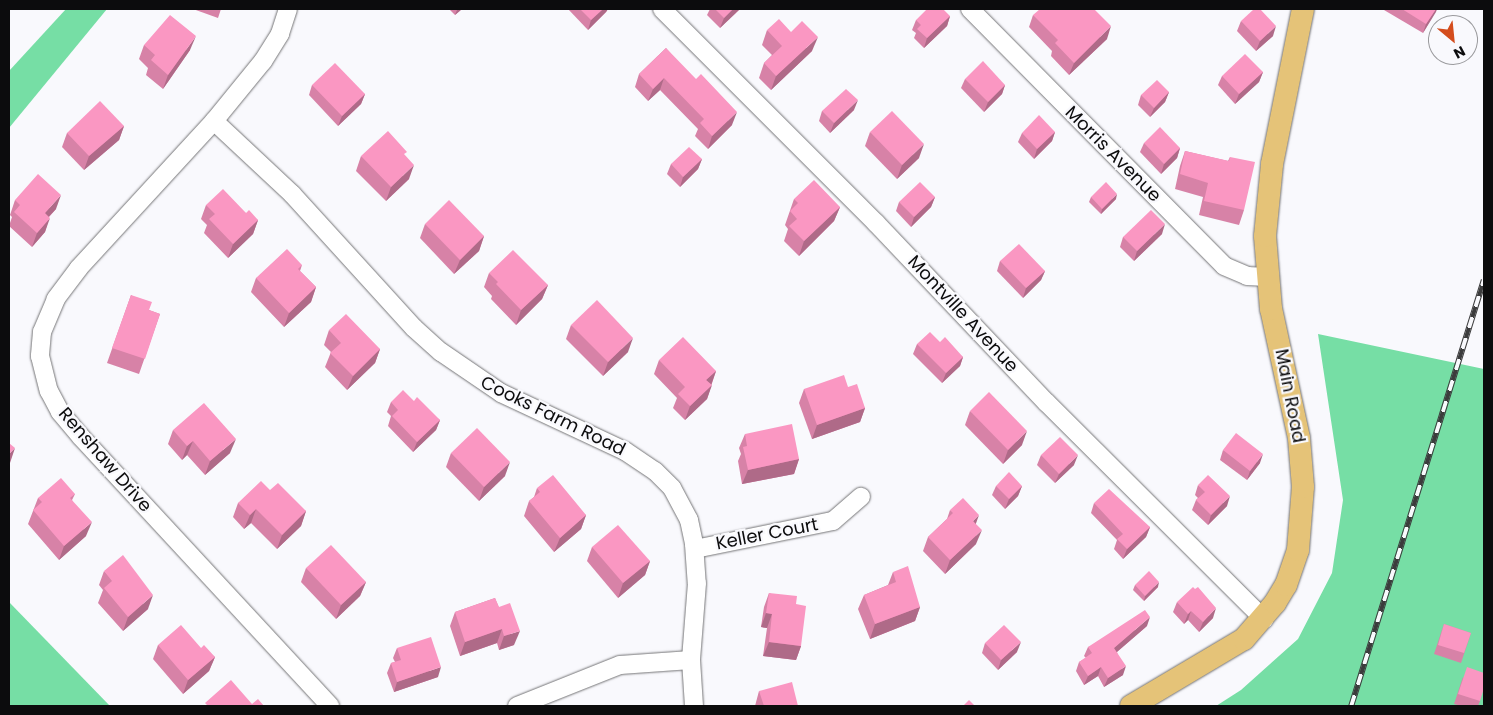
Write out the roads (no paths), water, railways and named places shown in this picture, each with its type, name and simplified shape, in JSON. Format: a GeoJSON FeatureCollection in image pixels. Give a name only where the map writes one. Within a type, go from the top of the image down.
{"type":"FeatureCollection","features":[{"type":"Feature","properties":{"kind":"main road","name":"Main Road"},"geometry":{"type":"LineString","coordinates":[[1131,706],[1244,639],[1264,619],[1286,585],[1294,566],[1301,523],[1303,487],[1298,429],[1267,278],[1267,200],[1303,9]]}},
{"type":"Feature","properties":{"kind":"street","name":"Renshaw Drive"},"geometry":{"type":"LineString","coordinates":[[288,9],[272,48],[214,121],[79,268],[56,299],[42,332],[41,368],[60,412],[81,437],[330,706]]}},
{"type":"Feature","properties":{"kind":"street","name":"Montville Avenue"},"geometry":{"type":"LineString","coordinates":[[662,9],[876,223],[1046,402],[1264,619]]}},
{"type":"Feature","properties":{"kind":"street","name":"Morris Avenue"},"geometry":{"type":"LineString","coordinates":[[970,9],[1224,266],[1247,276],[1267,278]]}},
{"type":"Feature","properties":{"kind":"street","name":"Cooks Farm Road"},"geometry":{"type":"LineString","coordinates":[[214,121],[292,194],[401,314],[441,352],[501,393],[625,450],[655,470],[678,498],[688,520],[694,549],[697,583],[690,660],[694,706]]}},
{"type":"Feature","properties":{"kind":"street","name":"Keller Court"},"geometry":{"type":"LineString","coordinates":[[694,549],[833,521],[861,497]]}},
{"type":"Feature","properties":{"kind":"street"},"geometry":{"type":"LineString","coordinates":[[517,706],[620,665],[690,660]]}},
{"type":"Feature","properties":{"kind":"railway"},"geometry":{"type":"LineString","coordinates":[[1351,706],[1484,280]]}}]}
